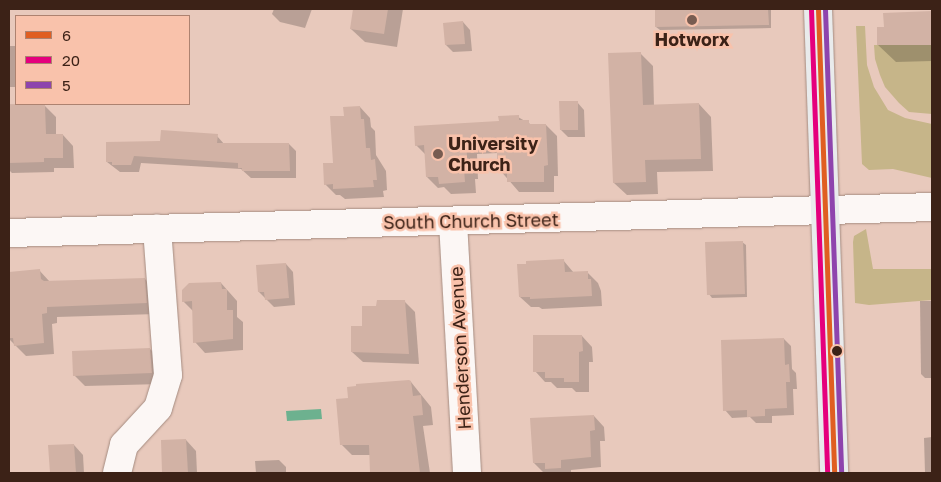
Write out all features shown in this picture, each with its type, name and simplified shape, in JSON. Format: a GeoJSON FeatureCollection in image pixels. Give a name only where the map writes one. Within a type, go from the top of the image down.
{"type":"FeatureCollection","features":[{"type":"Feature","properties":{"kind":"main road"},"geometry":{"type":"LineString","coordinates":[[818,9],[834,473]]}},
{"type":"Feature","properties":{"kind":"street","name":"South Church Street"},"geometry":{"type":"LineString","coordinates":[[9,233],[453,222],[932,207]]}},
{"type":"Feature","properties":{"kind":"street","name":"Henderson Avenue"},"geometry":{"type":"LineString","coordinates":[[453,222],[467,473]]}},
{"type":"Feature","properties":{"kind":"street"},"geometry":{"type":"LineString","coordinates":[[117,473],[124,445],[158,408],[168,375],[157,228]]}},
{"type":"Feature","properties":{"kind":"shaded area"},"geometry":{"type":"Polygon","coordinates":[[[856,26],[865,26],[867,65],[874,87],[888,110],[905,118],[932,124],[932,178],[893,169],[869,170],[862,164],[856,26]]]}},
{"type":"Feature","properties":{"kind":"shaded area"},"geometry":{"type":"Polygon","coordinates":[[[874,45],[932,45],[932,114],[909,112],[885,87],[875,59],[874,45]]]}},
{"type":"Feature","properties":{"kind":"shaded area"},"geometry":{"type":"Polygon","coordinates":[[[866,229],[873,269],[932,269],[932,300],[869,305],[855,303],[853,242],[854,236],[866,229]]]}},
{"type":"Feature","properties":{"kind":"shaded area"},"geometry":{"type":"Polygon","coordinates":[[[321,409],[322,419],[287,421],[286,411],[321,409]]]}},
{"type":"Feature","properties":{"kind":"building"},"geometry":{"type":"Polygon","coordinates":[[[353,9],[388,9],[384,34],[350,29],[353,9]]]}},
{"type":"Feature","properties":{"kind":"building"},"geometry":{"type":"Polygon","coordinates":[[[655,9],[768,9],[769,25],[655,27],[655,9]]]}},
{"type":"Feature","properties":{"kind":"building"},"geometry":{"type":"Polygon","coordinates":[[[932,11],[932,45],[877,45],[877,27],[884,27],[883,13],[932,11]]]}},
{"type":"Feature","properties":{"kind":"building"},"geometry":{"type":"Polygon","coordinates":[[[463,21],[465,44],[445,45],[443,23],[463,21]]]}},
{"type":"Feature","properties":{"kind":"building"},"geometry":{"type":"Polygon","coordinates":[[[641,52],[643,105],[699,103],[701,159],[645,160],[646,182],[613,183],[608,53],[641,52]]]}},
{"type":"Feature","properties":{"kind":"building"},"geometry":{"type":"Polygon","coordinates":[[[559,101],[578,101],[578,130],[560,130],[559,101]]]}},
{"type":"Feature","properties":{"kind":"building"},"geometry":{"type":"Polygon","coordinates":[[[9,104],[45,105],[46,134],[63,134],[63,158],[44,158],[44,162],[9,163],[9,104]]]}},
{"type":"Feature","properties":{"kind":"building"},"geometry":{"type":"Polygon","coordinates":[[[360,106],[361,119],[364,119],[366,148],[370,148],[371,160],[375,159],[377,180],[373,180],[374,187],[333,189],[333,184],[324,185],[323,163],[333,163],[330,116],[344,116],[343,107],[360,106]]]}},
{"type":"Feature","properties":{"kind":"building"},"geometry":{"type":"Polygon","coordinates":[[[519,115],[519,120],[529,120],[529,124],[546,124],[548,165],[544,166],[544,182],[507,182],[507,169],[497,169],[497,142],[466,144],[468,168],[464,168],[465,182],[439,184],[438,177],[426,177],[424,145],[415,146],[414,126],[499,121],[498,116],[519,115]]]}},
{"type":"Feature","properties":{"kind":"building"},"geometry":{"type":"Polygon","coordinates":[[[161,130],[218,134],[217,143],[289,143],[290,171],[242,171],[242,168],[238,168],[238,163],[134,156],[131,165],[112,165],[112,162],[106,162],[106,142],[160,141],[161,130]]]}},
{"type":"Feature","properties":{"kind":"building"},"geometry":{"type":"Polygon","coordinates":[[[743,241],[745,294],[707,295],[705,242],[743,241]]]}},
{"type":"Feature","properties":{"kind":"building"},"geometry":{"type":"Polygon","coordinates":[[[564,259],[565,272],[588,271],[588,279],[591,279],[592,296],[530,299],[530,297],[519,297],[517,264],[526,264],[526,261],[564,259]]]}},
{"type":"Feature","properties":{"kind":"building"},"geometry":{"type":"Polygon","coordinates":[[[286,263],[289,298],[265,300],[264,292],[258,292],[256,265],[286,263]]]}},
{"type":"Feature","properties":{"kind":"building"},"geometry":{"type":"Polygon","coordinates":[[[40,269],[41,279],[44,281],[145,278],[147,303],[47,307],[47,313],[42,314],[44,343],[14,346],[13,338],[9,338],[9,272],[40,269]]]}},
{"type":"Feature","properties":{"kind":"building"},"geometry":{"type":"Polygon","coordinates":[[[221,282],[222,289],[227,289],[227,310],[233,310],[233,339],[193,343],[192,301],[182,302],[182,290],[189,283],[221,282]]]}},
{"type":"Feature","properties":{"kind":"building"},"geometry":{"type":"Polygon","coordinates":[[[377,300],[405,300],[409,354],[351,352],[351,326],[362,326],[362,306],[376,306],[377,300]]]}},
{"type":"Feature","properties":{"kind":"building"},"geometry":{"type":"Polygon","coordinates":[[[533,335],[582,335],[583,351],[579,352],[579,382],[564,382],[564,378],[545,378],[545,372],[533,372],[533,335]]]}},
{"type":"Feature","properties":{"kind":"building"},"geometry":{"type":"Polygon","coordinates":[[[784,338],[785,365],[789,364],[790,382],[786,382],[787,408],[765,409],[765,416],[747,417],[747,410],[723,411],[721,340],[784,338]]]}},
{"type":"Feature","properties":{"kind":"building"},"geometry":{"type":"Polygon","coordinates":[[[150,348],[152,373],[73,376],[72,351],[150,348]]]}},
{"type":"Feature","properties":{"kind":"building"},"geometry":{"type":"Polygon","coordinates":[[[411,381],[413,396],[421,395],[423,415],[413,416],[420,473],[370,473],[369,445],[340,445],[336,399],[348,398],[347,387],[356,386],[356,384],[411,381]]]}},
{"type":"Feature","properties":{"kind":"building"},"geometry":{"type":"Polygon","coordinates":[[[594,415],[595,430],[590,431],[591,457],[561,460],[561,468],[545,469],[545,463],[533,463],[530,418],[594,415]]]}},
{"type":"Feature","properties":{"kind":"building"},"geometry":{"type":"Polygon","coordinates":[[[186,439],[188,473],[162,473],[161,440],[186,439]]]}},
{"type":"Feature","properties":{"kind":"building"},"geometry":{"type":"Polygon","coordinates":[[[74,444],[76,473],[50,473],[48,445],[74,444]]]}},
{"type":"Feature","properties":{"kind":"transit line","name":"20"},"geometry":{"type":"LineString","coordinates":[[811,9],[827,473]]}},
{"type":"Feature","properties":{"kind":"transit line","name":"6"},"geometry":{"type":"LineString","coordinates":[[818,9],[834,473]]}},
{"type":"Feature","properties":{"kind":"transit line","name":"5"},"geometry":{"type":"LineString","coordinates":[[825,9],[841,473]]}},
{"type":"Feature","properties":{"kind":"place","name":"Hotworx"},"geometry":{"type":"Point","coordinates":[692,20]}},
{"type":"Feature","properties":{"kind":"place","name":"University Church"},"geometry":{"type":"Point","coordinates":[438,154]}}]}
